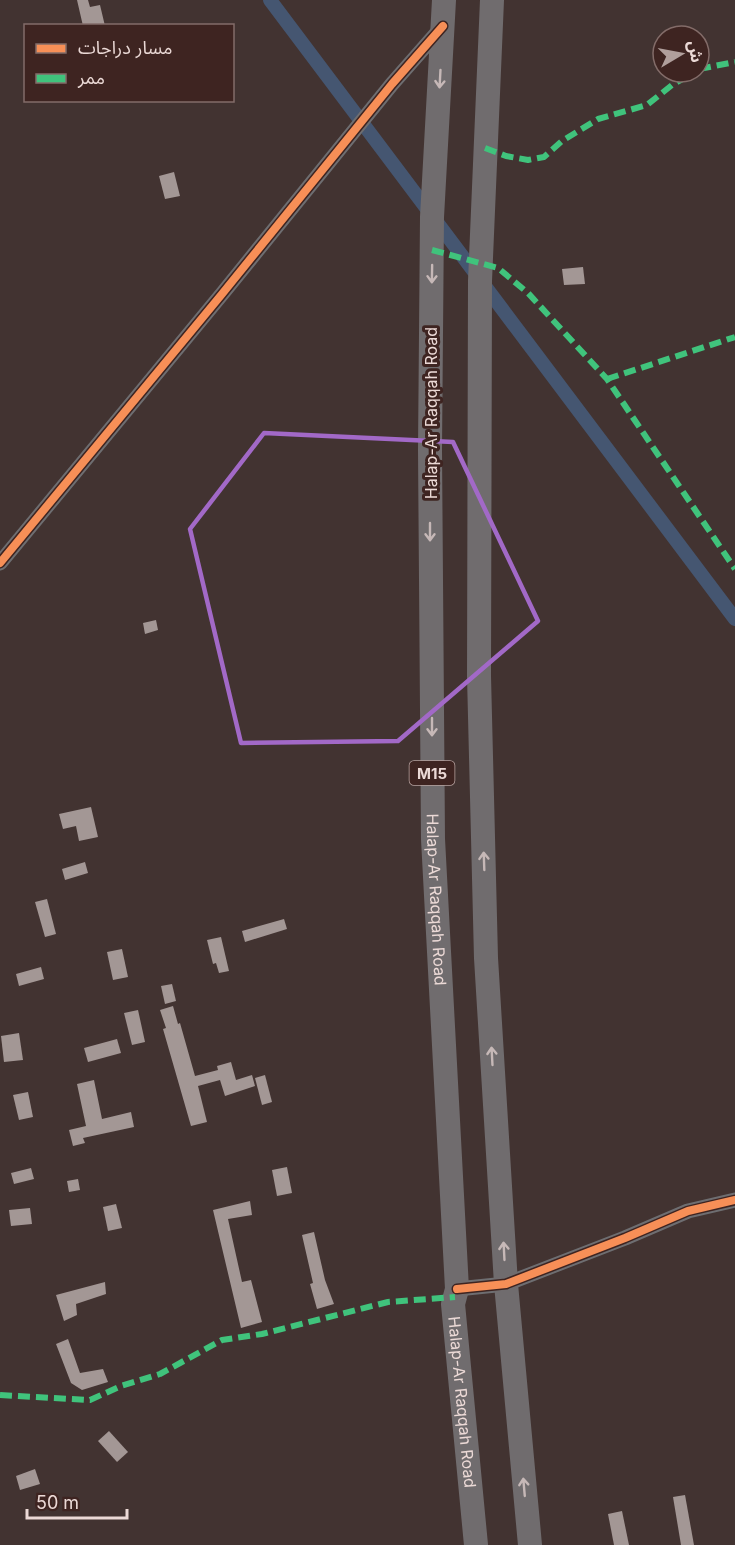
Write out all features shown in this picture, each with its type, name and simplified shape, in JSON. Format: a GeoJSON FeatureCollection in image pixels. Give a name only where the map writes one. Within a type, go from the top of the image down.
{"type":"FeatureCollection","features":[{"type":"Feature","properties":{"kind":"highway","name":"Halap-Ar Raqqah Road"},"geometry":{"type":"LineString","coordinates":[[444,0],[432,250],[430,450],[433,839],[457,1289],[453,1304],[476,1545]]}},
{"type":"Feature","properties":{"kind":"highway"},"geometry":{"type":"LineString","coordinates":[[492,0],[481,272],[479,676],[486,958],[506,1284],[530,1545]]}},
{"type":"Feature","properties":{"kind":"street"},"geometry":{"type":"LineString","coordinates":[[0,563],[392,84],[443,26]]}},
{"type":"Feature","properties":{"kind":"street"},"geometry":{"type":"LineString","coordinates":[[457,1289],[506,1284],[688,1211],[735,1200]]}},
{"type":"Feature","properties":{"kind":"highlighted area"},"geometry":{"type":"Polygon","coordinates":[[[264,433],[453,442],[538,621],[398,741],[241,743],[190,529],[264,433]]]}},
{"type":"Feature","properties":{"kind":"building"},"geometry":{"type":"Polygon","coordinates":[[[77,0],[88,0],[90,7],[100,5],[105,24],[83,24],[77,0]]]}},
{"type":"Feature","properties":{"kind":"building"},"geometry":{"type":"Polygon","coordinates":[[[174,172],[180,196],[165,199],[159,176],[174,172]]]}},
{"type":"Feature","properties":{"kind":"building"},"geometry":{"type":"Polygon","coordinates":[[[583,267],[585,284],[564,285],[562,269],[583,267]]]}},
{"type":"Feature","properties":{"kind":"building"},"geometry":{"type":"Polygon","coordinates":[[[156,620],[158,630],[145,634],[143,623],[156,620]]]}},
{"type":"Feature","properties":{"kind":"building"},"geometry":{"type":"Polygon","coordinates":[[[91,807],[98,837],[79,841],[76,826],[63,829],[59,814],[91,807]]]}},
{"type":"Feature","properties":{"kind":"building"},"geometry":{"type":"Polygon","coordinates":[[[85,862],[88,873],[65,880],[62,869],[85,862]]]}},
{"type":"Feature","properties":{"kind":"building"},"geometry":{"type":"Polygon","coordinates":[[[47,899],[56,934],[45,937],[35,902],[47,899]]]}},
{"type":"Feature","properties":{"kind":"building"},"geometry":{"type":"Polygon","coordinates":[[[284,919],[287,929],[245,942],[242,931],[284,919]]]}},
{"type":"Feature","properties":{"kind":"building"},"geometry":{"type":"Polygon","coordinates":[[[221,937],[229,971],[219,973],[216,963],[213,964],[207,940],[221,937]]]}},
{"type":"Feature","properties":{"kind":"building"},"geometry":{"type":"Polygon","coordinates":[[[122,949],[128,977],[113,980],[107,952],[122,949]]]}},
{"type":"Feature","properties":{"kind":"building"},"geometry":{"type":"Polygon","coordinates":[[[41,967],[44,979],[19,986],[16,974],[41,967]]]}},
{"type":"Feature","properties":{"kind":"building"},"geometry":{"type":"Polygon","coordinates":[[[172,984],[176,1001],[165,1004],[161,986],[172,984]]]}},
{"type":"Feature","properties":{"kind":"building"},"geometry":{"type":"Polygon","coordinates":[[[173,1006],[195,1076],[218,1070],[217,1066],[231,1062],[236,1080],[252,1075],[255,1086],[225,1096],[220,1080],[198,1086],[207,1122],[191,1126],[163,1029],[166,1028],[160,1010],[173,1006]]]}},
{"type":"Feature","properties":{"kind":"building"},"geometry":{"type":"Polygon","coordinates":[[[138,1010],[145,1042],[132,1045],[124,1013],[138,1010]]]}},
{"type":"Feature","properties":{"kind":"building"},"geometry":{"type":"Polygon","coordinates":[[[19,1033],[23,1060],[4,1062],[1,1036],[19,1033]]]}},
{"type":"Feature","properties":{"kind":"building"},"geometry":{"type":"Polygon","coordinates":[[[117,1039],[121,1053],[88,1062],[84,1048],[117,1039]]]}},
{"type":"Feature","properties":{"kind":"building"},"geometry":{"type":"Polygon","coordinates":[[[265,1075],[272,1102],[262,1105],[255,1078],[265,1075]]]}},
{"type":"Feature","properties":{"kind":"building"},"geometry":{"type":"Polygon","coordinates":[[[94,1080],[102,1119],[131,1112],[134,1127],[83,1138],[85,1143],[73,1146],[69,1130],[86,1126],[77,1084],[94,1080]]]}},
{"type":"Feature","properties":{"kind":"building"},"geometry":{"type":"Polygon","coordinates":[[[28,1092],[33,1117],[19,1120],[13,1095],[28,1092]]]}},
{"type":"Feature","properties":{"kind":"building"},"geometry":{"type":"Polygon","coordinates":[[[287,1167],[292,1193],[277,1196],[272,1170],[287,1167]]]}},
{"type":"Feature","properties":{"kind":"building"},"geometry":{"type":"Polygon","coordinates":[[[31,1168],[34,1179],[14,1184],[11,1173],[31,1168]]]}},
{"type":"Feature","properties":{"kind":"building"},"geometry":{"type":"Polygon","coordinates":[[[78,1179],[80,1190],[69,1192],[67,1181],[78,1179]]]}},
{"type":"Feature","properties":{"kind":"building"},"geometry":{"type":"Polygon","coordinates":[[[250,1201],[252,1215],[228,1219],[242,1282],[251,1280],[262,1322],[241,1328],[213,1210],[250,1201]]]}},
{"type":"Feature","properties":{"kind":"building"},"geometry":{"type":"Polygon","coordinates":[[[116,1204],[122,1228],[108,1231],[103,1207],[116,1204]]]}},
{"type":"Feature","properties":{"kind":"building"},"geometry":{"type":"Polygon","coordinates":[[[30,1208],[32,1224],[11,1226],[9,1210],[30,1208]]]}},
{"type":"Feature","properties":{"kind":"building"},"geometry":{"type":"Polygon","coordinates":[[[314,1232],[325,1280],[334,1304],[317,1309],[310,1284],[313,1283],[302,1235],[314,1232]]]}},
{"type":"Feature","properties":{"kind":"building"},"geometry":{"type":"Polygon","coordinates":[[[105,1282],[106,1294],[76,1304],[77,1315],[64,1321],[56,1295],[105,1282]]]}},
{"type":"Feature","properties":{"kind":"building"},"geometry":{"type":"Polygon","coordinates":[[[68,1339],[80,1373],[103,1369],[108,1382],[82,1390],[71,1383],[56,1344],[68,1339]]]}},
{"type":"Feature","properties":{"kind":"building"},"geometry":{"type":"Polygon","coordinates":[[[109,1431],[128,1452],[117,1462],[98,1441],[109,1431]]]}},
{"type":"Feature","properties":{"kind":"building"},"geometry":{"type":"Polygon","coordinates":[[[35,1469],[40,1484],[20,1490],[16,1476],[35,1469]]]}},
{"type":"Feature","properties":{"kind":"building"},"geometry":{"type":"Polygon","coordinates":[[[685,1495],[694,1545],[681,1545],[673,1497],[685,1495]]]}},
{"type":"Feature","properties":{"kind":"building"},"geometry":{"type":"Polygon","coordinates":[[[622,1511],[629,1545],[614,1545],[608,1514],[622,1511]]]}},
{"type":"Feature","properties":{"kind":"waterway"},"geometry":{"type":"LineString","coordinates":[[270,0],[735,619]]}},
{"type":"Feature","properties":{"kind":"marked path"},"geometry":{"type":"LineString","coordinates":[[711,67],[735,62]]}},
{"type":"Feature","properties":{"kind":"marked path"},"geometry":{"type":"LineString","coordinates":[[485,148],[506,156],[528,160],[544,157],[562,141],[598,119],[647,105],[674,84]]}},
{"type":"Feature","properties":{"kind":"marked path"},"geometry":{"type":"LineString","coordinates":[[432,250],[498,268],[528,293],[607,379],[735,569]]}},
{"type":"Feature","properties":{"kind":"marked path"},"geometry":{"type":"LineString","coordinates":[[607,379],[735,337]]}},
{"type":"Feature","properties":{"kind":"marked path"},"geometry":{"type":"LineString","coordinates":[[0,1395],[90,1400],[121,1386],[160,1374],[222,1340],[262,1334],[388,1302],[455,1297]]}},
{"type":"Feature","properties":{"kind":"cycle path"},"geometry":{"type":"LineString","coordinates":[[0,563],[392,84],[443,26]]}},
{"type":"Feature","properties":{"kind":"cycle path"},"geometry":{"type":"LineString","coordinates":[[457,1289],[506,1284],[688,1211],[735,1200]]}}]}
